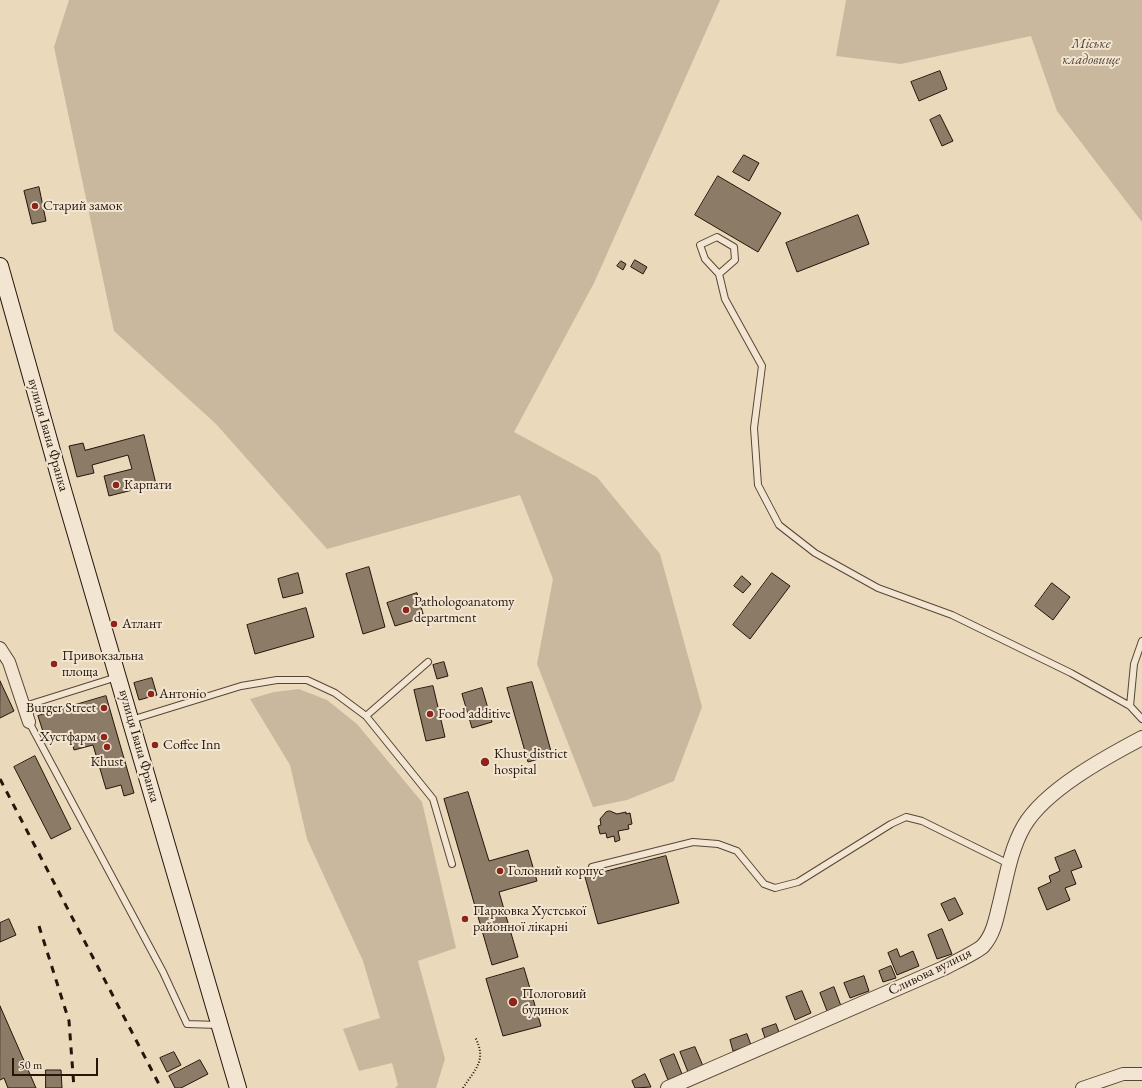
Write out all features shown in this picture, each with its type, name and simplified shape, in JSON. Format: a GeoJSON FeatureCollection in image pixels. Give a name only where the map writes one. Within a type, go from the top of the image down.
{"type":"FeatureCollection","features":[{"type":"Feature","properties":{"kind":"main road","name":"вулиця Івана Франка"},"geometry":{"type":"LineString","coordinates":[[0,266],[63,490],[132,720],[238,1088]]}},
{"type":"Feature","properties":{"kind":"street"},"geometry":{"type":"LineString","coordinates":[[0,648],[9,662],[29,722]]}},
{"type":"Feature","properties":{"kind":"street","name":"Сливова вулиця"},"geometry":{"type":"LineString","coordinates":[[668,1088],[944,968],[983,946],[993,930],[1015,844],[1025,825],[1045,801],[1106,757],[1142,738]]}},
{"type":"Feature","properties":{"kind":"street"},"geometry":{"type":"LineString","coordinates":[[1082,1088],[1123,1074],[1142,1074]]}},
{"type":"Feature","properties":{"kind":"lane"},"geometry":{"type":"LineString","coordinates":[[719,274],[735,260],[734,247],[717,237],[700,245],[705,259],[719,274],[725,299],[762,366],[754,428],[758,485],[779,525],[815,553],[878,588],[952,614],[1071,673],[1130,706],[1142,719]]}},
{"type":"Feature","properties":{"kind":"lane"},"geometry":{"type":"LineString","coordinates":[[1130,706],[1134,664],[1142,641]]}},
{"type":"Feature","properties":{"kind":"lane"},"geometry":{"type":"LineString","coordinates":[[366,716],[428,662]]}},
{"type":"Feature","properties":{"kind":"lane"},"geometry":{"type":"LineString","coordinates":[[119,676],[31,704],[29,722],[164,972],[187,1024],[220,1025]]}},
{"type":"Feature","properties":{"kind":"lane"},"geometry":{"type":"LineString","coordinates":[[132,720],[241,686],[277,680],[307,680],[335,693],[366,716],[433,799],[452,864]]}},
{"type":"Feature","properties":{"kind":"lane"},"geometry":{"type":"LineString","coordinates":[[592,868],[693,842],[718,844],[737,851],[764,884],[775,888],[798,882],[891,824],[906,817],[922,821],[1010,864]]}},
{"type":"Feature","properties":{"kind":"path"},"geometry":{"type":"LineString","coordinates":[[463,1088],[476,1069],[482,1055],[475,1037]]}},
{"type":"Feature","properties":{"kind":"green space"},"geometry":{"type":"Polygon","coordinates":[[[69,0],[720,0],[594,283],[514,432],[597,477],[660,554],[702,707],[674,781],[627,800],[593,807],[537,664],[553,579],[520,495],[327,549],[216,424],[114,331],[54,47],[69,0]]]}},
{"type":"Feature","properties":{"kind":"green space","name":"Міське кладовище"},"geometry":{"type":"Polygon","coordinates":[[[846,0],[1142,0],[1142,222],[1057,111],[1031,36],[901,64],[836,56],[846,0]]]}},
{"type":"Feature","properties":{"kind":"green space"},"geometry":{"type":"Polygon","coordinates":[[[299,689],[327,700],[357,724],[422,802],[456,948],[418,961],[445,1059],[436,1088],[395,1088],[398,1085],[392,1063],[359,1071],[343,1029],[380,1018],[363,961],[307,839],[290,765],[250,699],[274,692],[299,689]]]}},
{"type":"Feature","properties":{"kind":"building"},"geometry":{"type":"Polygon","coordinates":[[[940,71],[947,89],[919,101],[911,82],[940,71]]]}},
{"type":"Feature","properties":{"kind":"building"},"geometry":{"type":"Polygon","coordinates":[[[940,115],[953,141],[942,146],[930,120],[940,115]]]}},
{"type":"Feature","properties":{"kind":"building"},"geometry":{"type":"Polygon","coordinates":[[[744,155],[759,163],[749,181],[733,172],[744,155]]]}},
{"type":"Feature","properties":{"kind":"building"},"geometry":{"type":"Polygon","coordinates":[[[718,176],[781,213],[758,252],[695,215],[718,176]]]}},
{"type":"Feature","properties":{"kind":"building","name":"Старий замок"},"geometry":{"type":"Polygon","coordinates":[[[39,187],[46,221],[32,224],[24,191],[39,187]]]}},
{"type":"Feature","properties":{"kind":"building"},"geometry":{"type":"Polygon","coordinates":[[[858,215],[869,244],[797,272],[786,243],[858,215]]]}},
{"type":"Feature","properties":{"kind":"building"},"geometry":{"type":"Polygon","coordinates":[[[635,260],[647,267],[643,274],[631,267],[635,260]]]}},
{"type":"Feature","properties":{"kind":"building"},"geometry":{"type":"Polygon","coordinates":[[[621,261],[626,264],[623,270],[617,266],[621,261]]]}},
{"type":"Feature","properties":{"kind":"building"},"geometry":{"type":"Polygon","coordinates":[[[144,435],[156,484],[109,496],[104,476],[132,469],[128,455],[92,465],[94,473],[77,477],[69,446],[83,443],[85,450],[144,435]]]}},
{"type":"Feature","properties":{"kind":"building"},"geometry":{"type":"Polygon","coordinates":[[[369,567],[385,627],[363,634],[346,574],[369,567]]]}},
{"type":"Feature","properties":{"kind":"building"},"geometry":{"type":"Polygon","coordinates":[[[298,573],[303,593],[283,598],[278,579],[298,573]]]}},
{"type":"Feature","properties":{"kind":"building"},"geometry":{"type":"Polygon","coordinates":[[[772,573],[790,586],[750,639],[733,625],[772,573]]]}},
{"type":"Feature","properties":{"kind":"building"},"geometry":{"type":"Polygon","coordinates":[[[742,576],[751,584],[743,593],[734,586],[742,576]]]}},
{"type":"Feature","properties":{"kind":"building"},"geometry":{"type":"Polygon","coordinates":[[[1052,583],[1070,597],[1053,620],[1035,606],[1052,583]]]}},
{"type":"Feature","properties":{"kind":"building","name":"Pathologoanatomy department"},"geometry":{"type":"Polygon","coordinates":[[[417,593],[424,617],[395,626],[387,603],[417,593]]]}},
{"type":"Feature","properties":{"kind":"building"},"geometry":{"type":"Polygon","coordinates":[[[306,608],[314,637],[255,654],[247,625],[306,608]]]}},
{"type":"Feature","properties":{"kind":"building"},"geometry":{"type":"Polygon","coordinates":[[[444,662],[448,676],[437,679],[433,665],[444,662]]]}},
{"type":"Feature","properties":{"kind":"building"},"geometry":{"type":"Polygon","coordinates":[[[152,678],[157,695],[139,700],[134,683],[152,678]]]}},
{"type":"Feature","properties":{"kind":"building"},"geometry":{"type":"Polygon","coordinates":[[[0,681],[14,711],[0,718],[0,681]]]}},
{"type":"Feature","properties":{"kind":"building"},"geometry":{"type":"Polygon","coordinates":[[[532,682],[552,755],[528,762],[507,688],[532,682]]]}},
{"type":"Feature","properties":{"kind":"building","name":"Food additive"},"geometry":{"type":"Polygon","coordinates":[[[433,686],[445,737],[426,741],[414,690],[433,686]]]}},
{"type":"Feature","properties":{"kind":"building"},"geometry":{"type":"Polygon","coordinates":[[[482,688],[492,722],[472,728],[462,694],[482,688]]]}},
{"type":"Feature","properties":{"kind":"building","name":"Khust"},"geometry":{"type":"Polygon","coordinates":[[[106,696],[134,793],[124,796],[121,785],[106,789],[93,745],[74,750],[70,734],[46,741],[38,716],[106,696]]]}},
{"type":"Feature","properties":{"kind":"building"},"geometry":{"type":"Polygon","coordinates":[[[35,756],[71,829],[51,839],[14,767],[35,756]]]}},
{"type":"Feature","properties":{"kind":"building","name":"Головний корпус"},"geometry":{"type":"Polygon","coordinates":[[[468,792],[489,861],[528,850],[537,881],[499,892],[518,957],[492,965],[444,799],[468,792]]]}},
{"type":"Feature","properties":{"kind":"building"},"geometry":{"type":"Polygon","coordinates":[[[610,811],[617,814],[626,812],[626,814],[630,813],[632,824],[628,825],[629,829],[618,831],[620,840],[615,842],[614,836],[607,838],[606,833],[600,834],[598,826],[601,825],[600,819],[606,812],[610,811]]]}},
{"type":"Feature","properties":{"kind":"building"},"geometry":{"type":"Polygon","coordinates":[[[1075,850],[1082,867],[1071,871],[1076,884],[1065,888],[1070,900],[1047,910],[1038,888],[1051,882],[1049,876],[1060,871],[1055,858],[1075,850]]]}},
{"type":"Feature","properties":{"kind":"building"},"geometry":{"type":"Polygon","coordinates":[[[666,856],[679,903],[598,924],[585,877],[666,856]]]}},
{"type":"Feature","properties":{"kind":"building"},"geometry":{"type":"Polygon","coordinates":[[[955,898],[963,914],[949,921],[941,904],[955,898]]]}},
{"type":"Feature","properties":{"kind":"building"},"geometry":{"type":"Polygon","coordinates":[[[9,919],[16,935],[0,942],[0,923],[9,919]]]}},
{"type":"Feature","properties":{"kind":"building"},"geometry":{"type":"Polygon","coordinates":[[[942,929],[952,954],[937,959],[928,935],[942,929]]]}},
{"type":"Feature","properties":{"kind":"building"},"geometry":{"type":"Polygon","coordinates":[[[897,949],[900,957],[913,951],[919,966],[897,975],[888,953],[897,949]]]}},
{"type":"Feature","properties":{"kind":"building"},"geometry":{"type":"Polygon","coordinates":[[[891,966],[896,978],[883,982],[879,971],[891,966]]]}},
{"type":"Feature","properties":{"kind":"building","name":"Пологовий будинок"},"geometry":{"type":"Polygon","coordinates":[[[524,968],[541,1026],[503,1036],[486,979],[524,968]]]}},
{"type":"Feature","properties":{"kind":"building"},"geometry":{"type":"Polygon","coordinates":[[[864,976],[869,991],[850,998],[844,983],[864,976]]]}},
{"type":"Feature","properties":{"kind":"building"},"geometry":{"type":"Polygon","coordinates":[[[834,987],[841,1006],[827,1011],[820,993],[834,987]]]}},
{"type":"Feature","properties":{"kind":"building"},"geometry":{"type":"Polygon","coordinates":[[[802,991],[811,1013],[795,1020],[786,997],[802,991]]]}},
{"type":"Feature","properties":{"kind":"building"},"geometry":{"type":"Polygon","coordinates":[[[0,1006],[36,1088],[8,1088],[4,1078],[0,1080],[0,1006]]]}},
{"type":"Feature","properties":{"kind":"building"},"geometry":{"type":"Polygon","coordinates":[[[776,1024],[779,1032],[765,1038],[762,1029],[776,1024]]]}},
{"type":"Feature","properties":{"kind":"building"},"geometry":{"type":"Polygon","coordinates":[[[747,1034],[751,1045],[733,1051],[730,1040],[747,1034]]]}},
{"type":"Feature","properties":{"kind":"building"},"geometry":{"type":"Polygon","coordinates":[[[695,1047],[703,1066],[688,1072],[680,1052],[695,1047]]]}},
{"type":"Feature","properties":{"kind":"building"},"geometry":{"type":"Polygon","coordinates":[[[174,1052],[181,1065],[167,1072],[160,1058],[174,1052]]]}},
{"type":"Feature","properties":{"kind":"building"},"geometry":{"type":"Polygon","coordinates":[[[674,1054],[682,1074],[668,1080],[660,1060],[674,1054]]]}},
{"type":"Feature","properties":{"kind":"building"},"geometry":{"type":"Polygon","coordinates":[[[200,1060],[208,1074],[181,1088],[175,1088],[169,1076],[200,1060]]]}},
{"type":"Feature","properties":{"kind":"building"},"geometry":{"type":"Polygon","coordinates":[[[46,1070],[61,1070],[62,1088],[46,1088],[46,1070]]]}},
{"type":"Feature","properties":{"kind":"building"},"geometry":{"type":"Polygon","coordinates":[[[645,1074],[651,1087],[635,1088],[632,1081],[645,1074]]]}},
{"type":"Feature","properties":{"kind":"railway"},"geometry":{"type":"LineString","coordinates":[[0,779],[161,1088]]}},
{"type":"Feature","properties":{"kind":"railway"},"geometry":{"type":"LineString","coordinates":[[39,926],[69,1021],[74,1088]]}},
{"type":"Feature","properties":{"kind":"place","name":"Старий замок"},"geometry":{"type":"Point","coordinates":[35,206]}},
{"type":"Feature","properties":{"kind":"place","name":"Карпати"},"geometry":{"type":"Point","coordinates":[116,485]}},
{"type":"Feature","properties":{"kind":"place","name":"Pathologoanatomy department"},"geometry":{"type":"Point","coordinates":[406,610]}},
{"type":"Feature","properties":{"kind":"place","name":"Атлант"},"geometry":{"type":"Point","coordinates":[114,624]}},
{"type":"Feature","properties":{"kind":"place","name":"Привокзальна площа"},"geometry":{"type":"Point","coordinates":[54,664]}},
{"type":"Feature","properties":{"kind":"place","name":"Антоніо"},"geometry":{"type":"Point","coordinates":[151,694]}},
{"type":"Feature","properties":{"kind":"place","name":"Burger Street"},"geometry":{"type":"Point","coordinates":[104,708]}},
{"type":"Feature","properties":{"kind":"place","name":"Food additive"},"geometry":{"type":"Point","coordinates":[430,714]}},
{"type":"Feature","properties":{"kind":"place","name":"Хустфарм"},"geometry":{"type":"Point","coordinates":[104,737]}},
{"type":"Feature","properties":{"kind":"place","name":"Coffee Inn"},"geometry":{"type":"Point","coordinates":[155,745]}},
{"type":"Feature","properties":{"kind":"place","name":"Khust"},"geometry":{"type":"Point","coordinates":[107,747]}},
{"type":"Feature","properties":{"kind":"place","name":"Khust district hospital"},"geometry":{"type":"Point","coordinates":[485,762]}},
{"type":"Feature","properties":{"kind":"place","name":"Головний корпус"},"geometry":{"type":"Point","coordinates":[500,871]}},
{"type":"Feature","properties":{"kind":"place","name":"Парковка Хустської районної лікарні"},"geometry":{"type":"Point","coordinates":[465,919]}},
{"type":"Feature","properties":{"kind":"place","name":"Пологовий будинок"},"geometry":{"type":"Point","coordinates":[513,1002]}}]}
